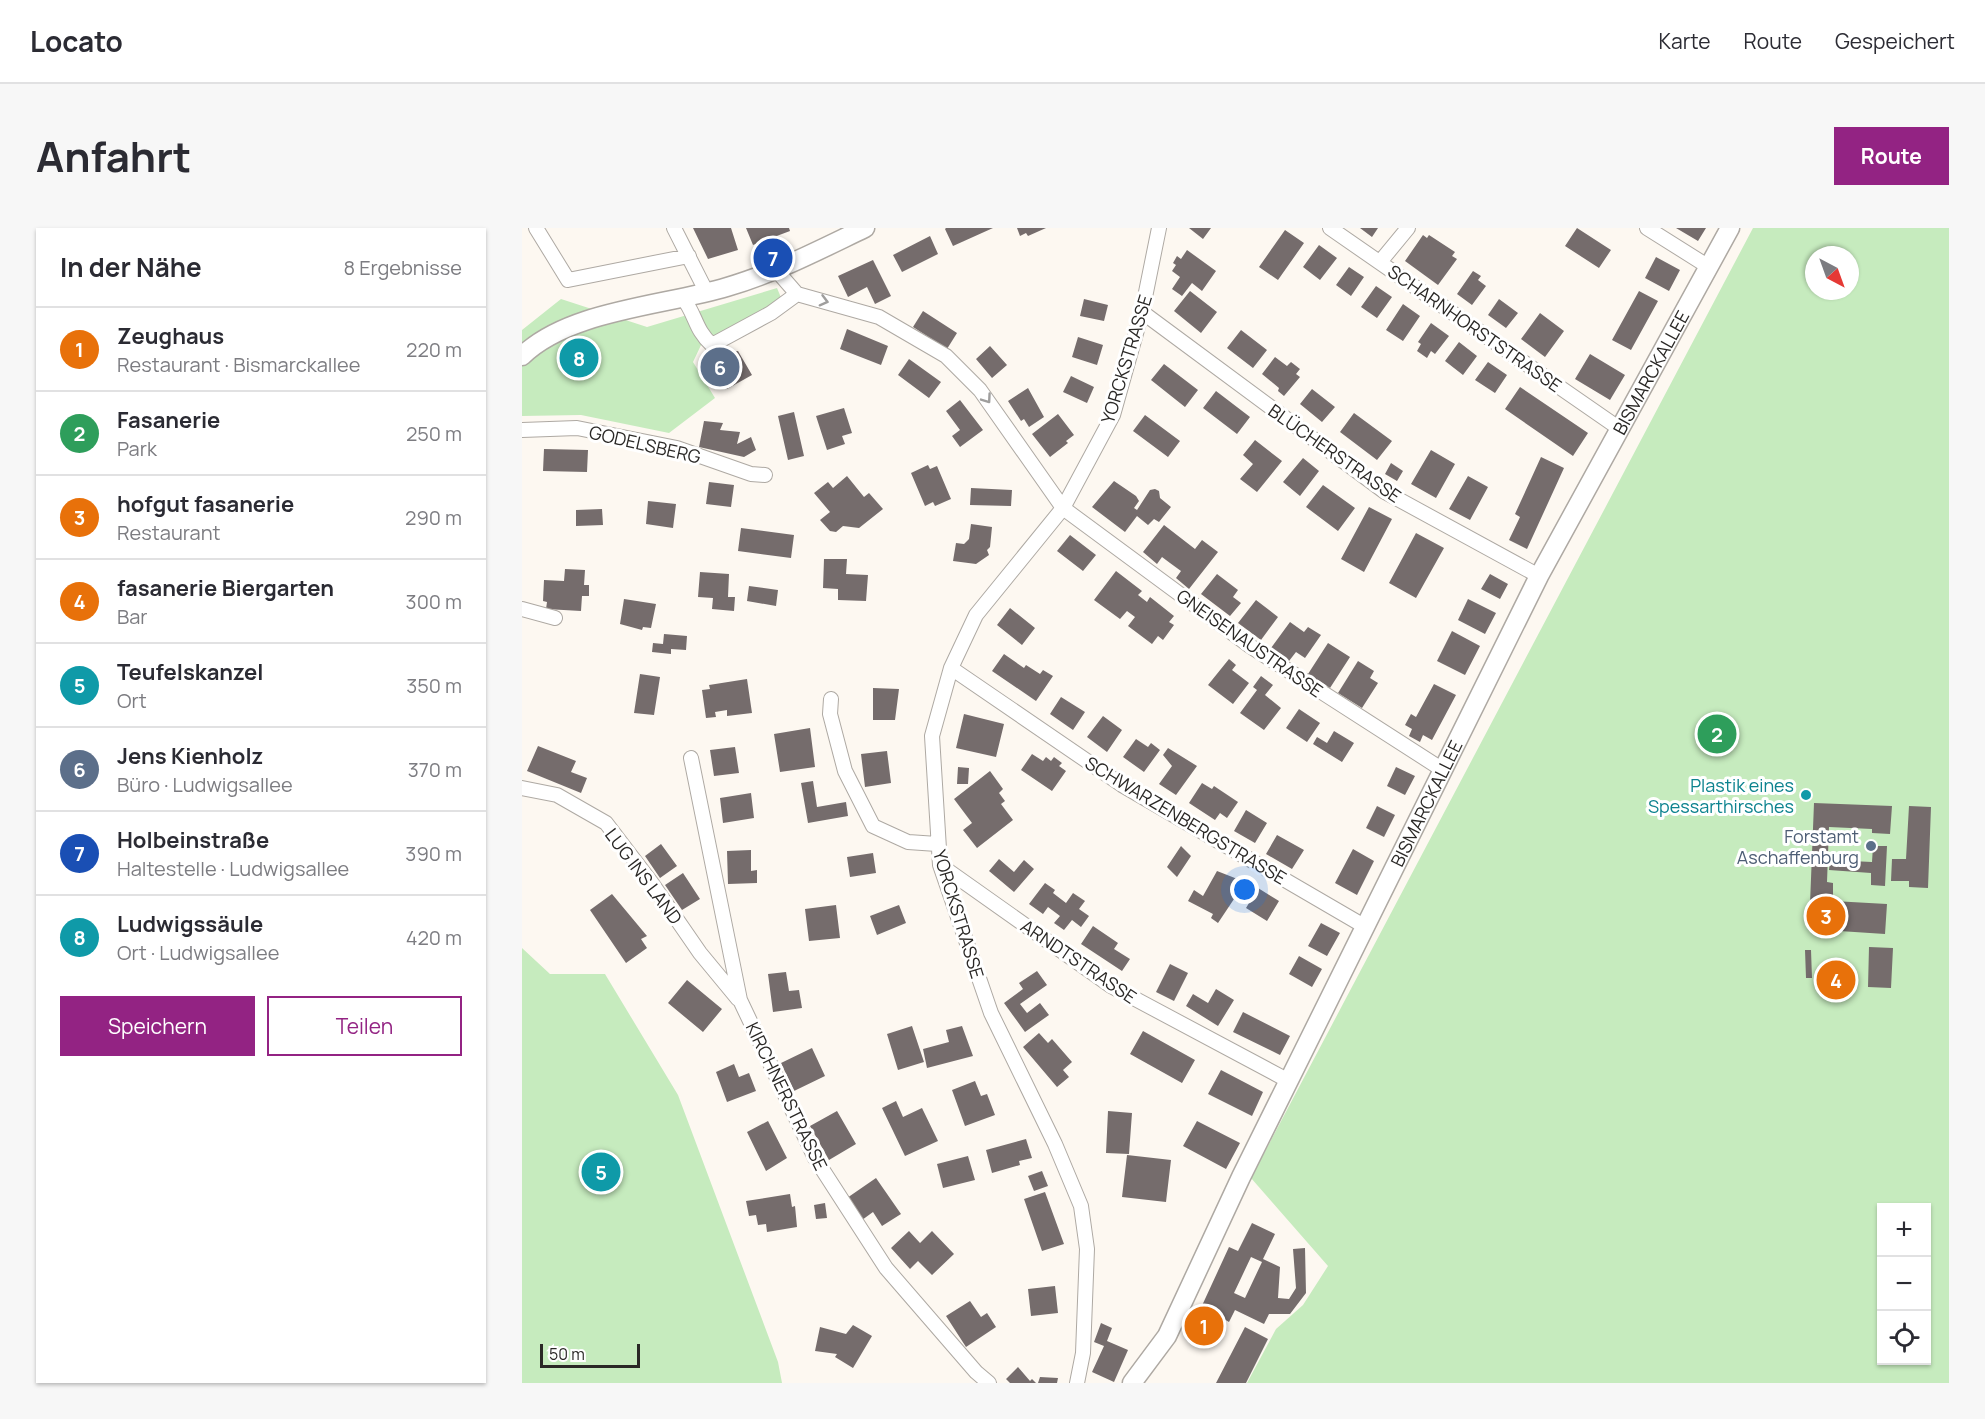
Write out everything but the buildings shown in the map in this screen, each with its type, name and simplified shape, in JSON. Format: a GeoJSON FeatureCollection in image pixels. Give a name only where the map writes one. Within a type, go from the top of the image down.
{"type":"FeatureCollection","features":[{"type":"Feature","properties":{"kind":"street"},"geometry":{"type":"LineString","coordinates":[[536,228],[568,280],[689,256]]}},
{"type":"Feature","properties":{"kind":"street"},"geometry":{"type":"LineString","coordinates":[[674,228],[707,293]]}},
{"type":"Feature","properties":{"kind":"street"},"geometry":{"type":"LineString","coordinates":[[522,356],[537,342],[572,325],[707,293],[777,271],[865,228]]}},
{"type":"Feature","properties":{"kind":"street","name":"YORCKSTRASSE"},"geometry":{"type":"LineString","coordinates":[[1077,1383],[1083,1353],[1087,1249],[1081,1206],[991,1013],[940,865],[932,736],[951,668],[976,615],[1063,508],[1113,415],[1142,312],[1159,228]]}},
{"type":"Feature","properties":{"kind":"street","name":"SCHARNHORSTSTRASSE"},"geometry":{"type":"LineString","coordinates":[[1330,228],[1620,429]]}},
{"type":"Feature","properties":{"kind":"street"},"geometry":{"type":"LineString","coordinates":[[1380,262],[1408,228]]}},
{"type":"Feature","properties":{"kind":"street"},"geometry":{"type":"LineString","coordinates":[[1647,228],[1708,267]]}},
{"type":"Feature","properties":{"kind":"street","name":"BISMARCKALLEE"},"geometry":{"type":"LineString","coordinates":[[1132,1383],[1167,1336],[1364,926],[1539,576],[1730,228]]}},
{"type":"Feature","properties":{"kind":"street"},"geometry":{"type":"LineString","coordinates":[[683,298],[689,307],[699,334],[712,345],[771,313],[796,294],[777,271]]}},
{"type":"Feature","properties":{"kind":"street","name":"GNEISENAUSTRASSE"},"geometry":{"type":"LineString","coordinates":[[796,294],[879,316],[946,356],[981,390],[1063,508],[1250,646],[1443,770]]}},
{"type":"Feature","properties":{"kind":"street","name":"BLÜCHERSTRASSE"},"geometry":{"type":"LineString","coordinates":[[1142,312],[1385,492],[1539,576]]}},
{"type":"Feature","properties":{"kind":"street","name":"GODELSBERG"},"geometry":{"type":"LineString","coordinates":[[522,430],[577,428],[677,448],[752,474],[765,475]]}},
{"type":"Feature","properties":{"kind":"street"},"geometry":{"type":"LineString","coordinates":[[522,609],[555,618]]}},
{"type":"Feature","properties":{"kind":"street","name":"SCHWARZENBERGSTRASSE"},"geometry":{"type":"LineString","coordinates":[[951,668],[1122,785],[1364,926]]}},
{"type":"Feature","properties":{"kind":"street"},"geometry":{"type":"LineString","coordinates":[[831,699],[831,714],[845,771],[873,826],[908,842],[937,844]]}},
{"type":"Feature","properties":{"kind":"street","name":"KIRCHNERSTRASSE"},"geometry":{"type":"LineString","coordinates":[[691,758],[740,1000],[815,1158],[886,1268],[976,1372],[989,1383]]}},
{"type":"Feature","properties":{"kind":"street","name":"LUG INS LAND"},"geometry":{"type":"LineString","coordinates":[[522,788],[556,795],[606,823],[651,882],[700,953],[740,1000]]}},
{"type":"Feature","properties":{"kind":"street","name":"ARNDTSTRASSE"},"geometry":{"type":"LineString","coordinates":[[940,865],[1111,986],[1289,1081]]}},
{"type":"Feature","properties":{"kind":"green space"},"geometry":{"type":"Polygon","coordinates":[[[1753,228],[1949,228],[1949,1383],[1247,1383],[1276,1329],[1303,1305],[1328,1266],[1251,1178],[1753,228]]]}},
{"type":"Feature","properties":{"kind":"green space"},"geometry":{"type":"Polygon","coordinates":[[[777,288],[782,300],[702,343],[693,362],[715,398],[669,433],[581,415],[522,416],[522,330],[561,299],[647,327],[777,288]]]}},
{"type":"Feature","properties":{"kind":"green space"},"geometry":{"type":"Polygon","coordinates":[[[522,948],[550,974],[605,974],[678,1095],[778,1362],[782,1383],[522,1383],[522,948]]]}},
{"type":"Feature","properties":{"kind":"place","name":"Holbeinstraße"},"geometry":{"type":"Point","coordinates":[773,258]}},
{"type":"Feature","properties":{"kind":"place","name":"Ludwigssäule"},"geometry":{"type":"Point","coordinates":[579,358]}},
{"type":"Feature","properties":{"kind":"place","name":"Jens Kienholz"},"geometry":{"type":"Point","coordinates":[720,367]}},
{"type":"Feature","properties":{"kind":"place","name":"Fasanerie"},"geometry":{"type":"Point","coordinates":[1717,734]}},
{"type":"Feature","properties":{"kind":"place","name":"Plastik eines Spessarthirsches"},"geometry":{"type":"Point","coordinates":[1806,795]}},
{"type":"Feature","properties":{"kind":"place","name":"Forstamt Aschaffenburg"},"geometry":{"type":"Point","coordinates":[1871,846]}},
{"type":"Feature","properties":{"kind":"place","name":"hofgut fasanerie"},"geometry":{"type":"Point","coordinates":[1826,916]}},
{"type":"Feature","properties":{"kind":"place","name":"fasanerie Biergarten"},"geometry":{"type":"Point","coordinates":[1836,980]}},
{"type":"Feature","properties":{"kind":"place","name":"Teufelskanzel"},"geometry":{"type":"Point","coordinates":[601,1172]}},
{"type":"Feature","properties":{"kind":"place","name":"Zeughaus"},"geometry":{"type":"Point","coordinates":[1204,1326]}}]}
